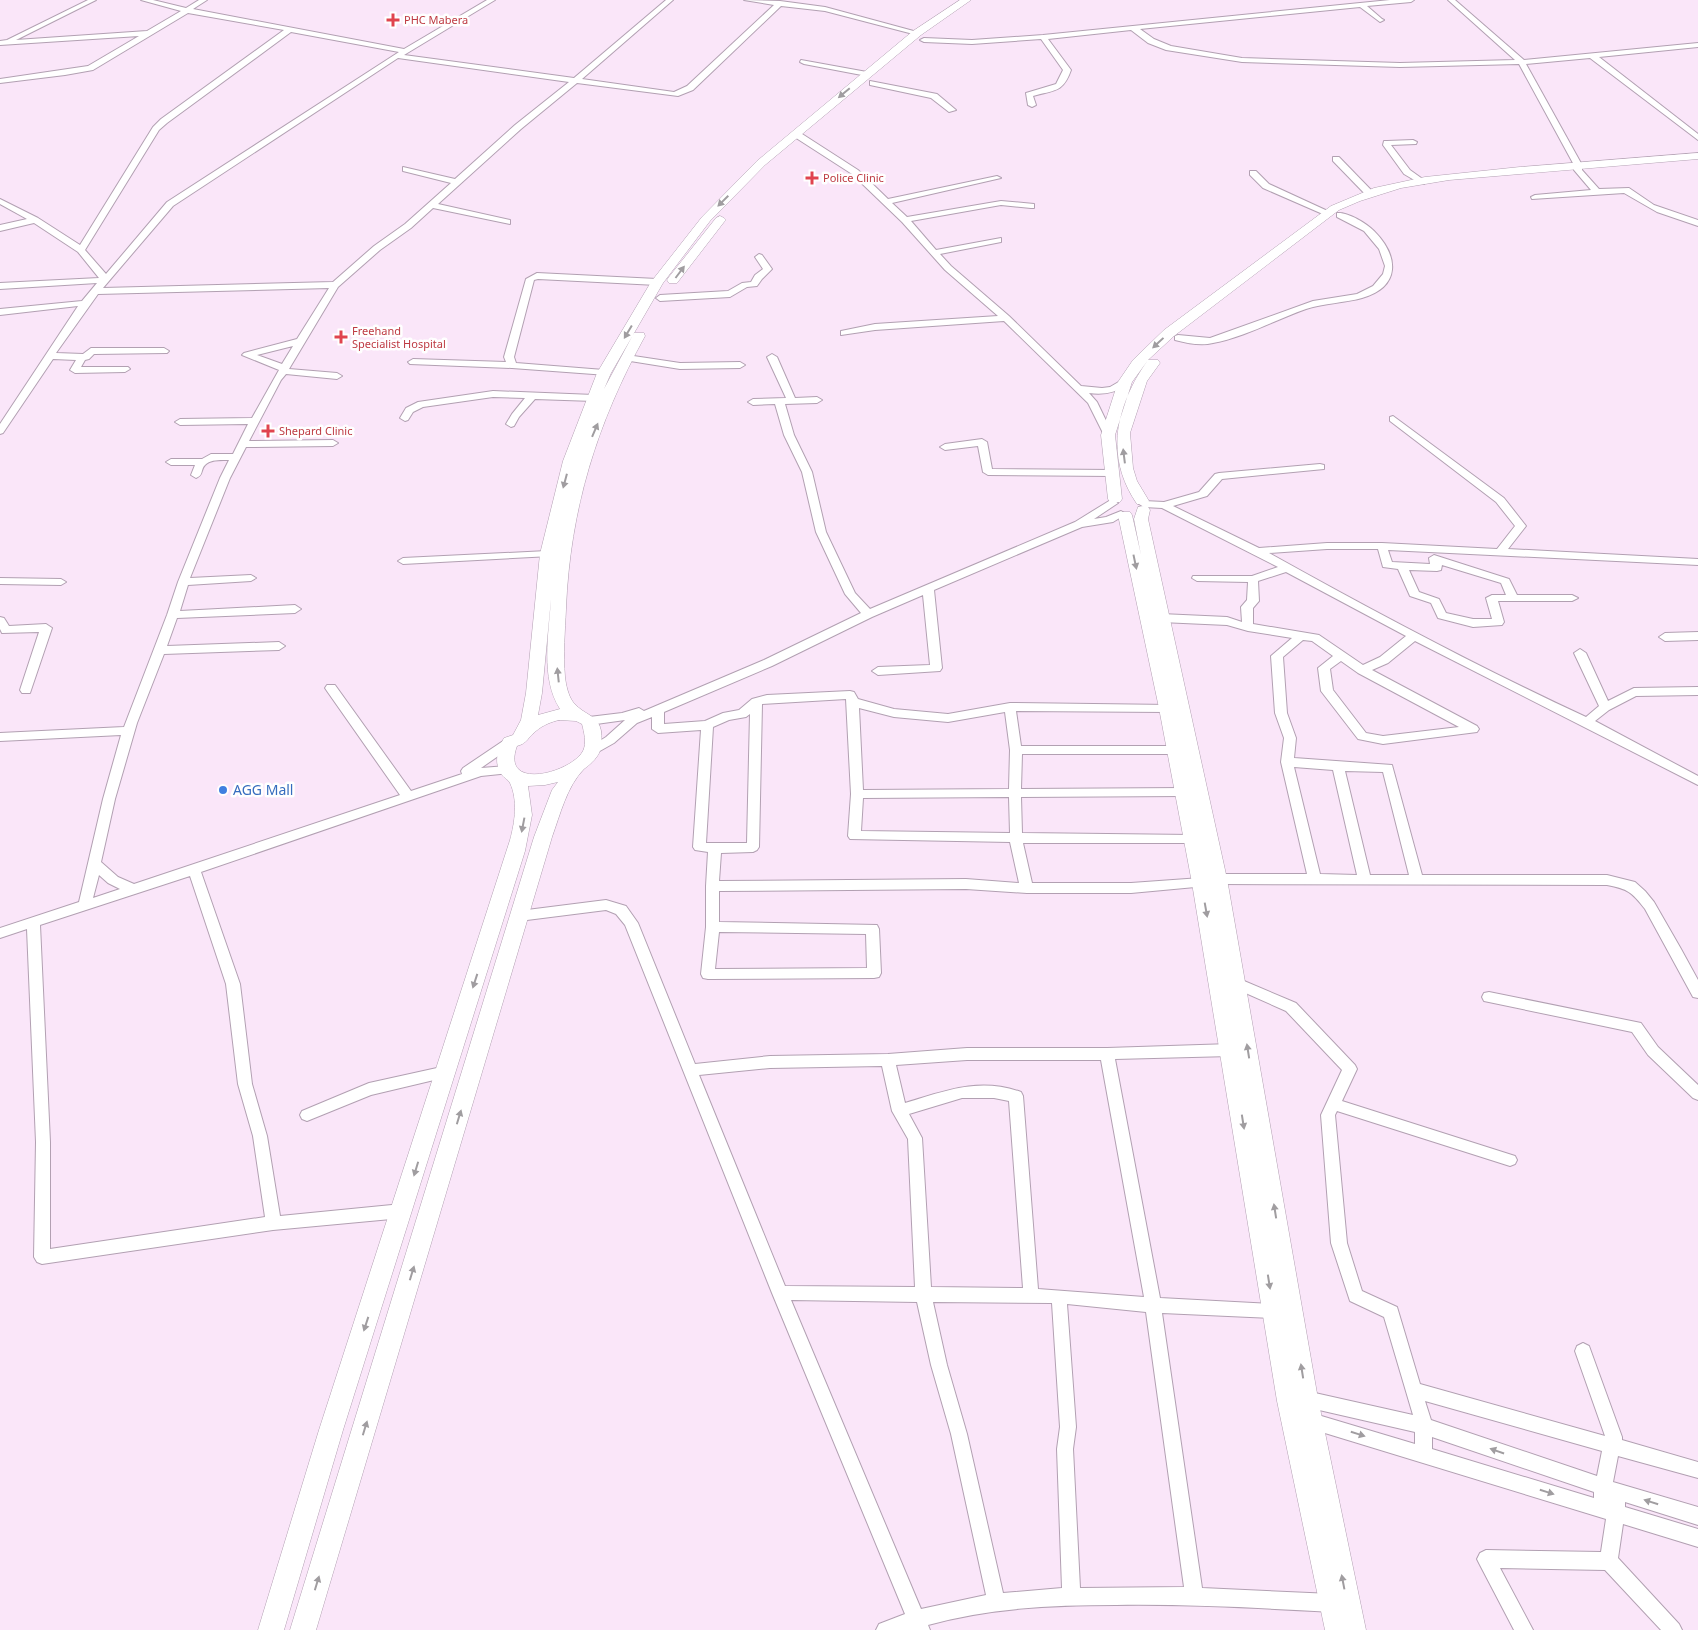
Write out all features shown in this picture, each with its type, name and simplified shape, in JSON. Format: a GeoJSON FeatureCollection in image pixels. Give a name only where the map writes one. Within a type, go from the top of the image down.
{"type":"FeatureCollection","features":[{"type":"Feature","properties":{"kind":"main road"},"geometry":{"type":"LineString","coordinates":[[271,1630],[331,1430],[402,1212],[524,821],[524,806],[512,774],[505,762],[510,742],[519,740],[528,720],[534,693],[547,554],[570,462],[604,373],[657,282],[706,219],[761,163],[800,137],[966,0]]}},
{"type":"Feature","properties":{"kind":"main road"},"geometry":{"type":"LineString","coordinates":[[920,37],[981,0]]}},
{"type":"Feature","properties":{"kind":"main road"},"geometry":{"type":"LineString","coordinates":[[303,1630],[554,806],[566,780],[591,752],[593,742],[584,718],[565,704],[559,683],[556,661],[558,580],[564,537],[586,450],[627,358],[660,298],[730,209],[776,164],[800,137]]}},
{"type":"Feature","properties":{"kind":"main road"},"geometry":{"type":"LineString","coordinates":[[1353,1630],[1298,1400],[1273,1311],[1231,1050],[1209,881],[1162,618],[1141,519],[1129,507],[1112,473],[1108,435],[1125,382],[1138,363],[1169,332],[1334,214],[1372,199],[1458,181],[1698,156]]}},
{"type":"Feature","properties":{"kind":"main road"},"geometry":{"type":"LineString","coordinates":[[1298,1400],[1237,983],[1209,881],[1192,840],[1129,507],[1123,433],[1140,381],[1149,367],[1178,338],[1349,201],[1421,182],[1481,174],[1698,161]]}},
{"type":"Feature","properties":{"kind":"main road"},"geometry":{"type":"LineString","coordinates":[[524,730],[549,716],[565,714],[584,718]]}},
{"type":"Feature","properties":{"kind":"main road"},"geometry":{"type":"LineString","coordinates":[[512,774],[528,780],[547,779],[562,775],[576,768]]}},
{"type":"Feature","properties":{"kind":"main road"},"geometry":{"type":"LineString","coordinates":[[1303,1421],[1338,1630]]}},
{"type":"Feature","properties":{"kind":"street"},"geometry":{"type":"LineString","coordinates":[[2,43],[93,0]]}},
{"type":"Feature","properties":{"kind":"street"},"geometry":{"type":"LineString","coordinates":[[144,0],[289,30],[406,50]]}},
{"type":"Feature","properties":{"kind":"street"},"geometry":{"type":"LineString","coordinates":[[0,82],[65,74],[90,68],[204,0]]}},
{"type":"Feature","properties":{"kind":"street"},"geometry":{"type":"LineString","coordinates":[[0,431],[85,303],[170,204],[406,50],[492,0]]}},
{"type":"Feature","properties":{"kind":"street"},"geometry":{"type":"LineString","coordinates":[[85,906],[108,799],[129,730],[173,615],[183,582],[225,478],[236,456],[276,379],[335,285],[377,248],[408,226],[518,127],[577,80],[670,0]]}},
{"type":"Feature","properties":{"kind":"street"},"geometry":{"type":"LineString","coordinates":[[747,0],[780,3],[801,2],[852,15],[920,37],[972,42],[1043,38],[1411,0]]}},
{"type":"Feature","properties":{"kind":"street"},"geometry":{"type":"LineString","coordinates":[[1451,0],[1522,62],[1524,71],[1561,133],[1578,168],[1597,192]]}},
{"type":"Feature","properties":{"kind":"street"},"geometry":{"type":"LineString","coordinates":[[397,56],[667,94],[686,91],[780,3]]}},
{"type":"Feature","properties":{"kind":"street"},"geometry":{"type":"LineString","coordinates":[[1361,5],[1375,18],[1380,20]]}},
{"type":"Feature","properties":{"kind":"street"},"geometry":{"type":"LineString","coordinates":[[1133,28],[1151,41],[1169,48],[1242,60],[1359,65],[1522,62],[1698,45]]}},
{"type":"Feature","properties":{"kind":"street"},"geometry":{"type":"LineString","coordinates":[[81,250],[156,129],[164,121],[289,30]]}},
{"type":"Feature","properties":{"kind":"street"},"geometry":{"type":"LineString","coordinates":[[2,43],[151,33]]}},
{"type":"Feature","properties":{"kind":"street"},"geometry":{"type":"LineString","coordinates":[[1032,105],[1028,97],[1029,95],[1059,86],[1067,70],[1043,38]]}},
{"type":"Feature","properties":{"kind":"street"},"geometry":{"type":"LineString","coordinates":[[1593,56],[1698,138]]}},
{"type":"Feature","properties":{"kind":"street"},"geometry":{"type":"LineString","coordinates":[[804,62],[934,96],[952,110]]}},
{"type":"Feature","properties":{"kind":"street"},"geometry":{"type":"LineString","coordinates":[[800,137],[855,172],[905,220],[948,268],[1006,318],[1095,406],[1108,435]]}},
{"type":"Feature","properties":{"kind":"street"},"geometry":{"type":"LineString","coordinates":[[1413,142],[1387,145],[1407,172],[1421,182]]}},
{"type":"Feature","properties":{"kind":"street"},"geometry":{"type":"LineString","coordinates":[[1336,158],[1370,194]]}},
{"type":"Feature","properties":{"kind":"street"},"geometry":{"type":"LineString","coordinates":[[406,168],[456,182]]}},
{"type":"Feature","properties":{"kind":"street"},"geometry":{"type":"LineString","coordinates":[[1178,338],[1201,342],[1212,341],[1317,303],[1364,294],[1384,284],[1390,270],[1386,253],[1369,230],[1266,186],[1253,174]]}},
{"type":"Feature","properties":{"kind":"street"},"geometry":{"type":"LineString","coordinates":[[886,202],[997,178]]}},
{"type":"Feature","properties":{"kind":"street"},"geometry":{"type":"LineString","coordinates":[[1535,197],[1626,190],[1641,202],[1660,211],[1698,222]]}},
{"type":"Feature","properties":{"kind":"street"},"geometry":{"type":"LineString","coordinates":[[0,201],[35,220],[81,250],[106,280]]}},
{"type":"Feature","properties":{"kind":"street"},"geometry":{"type":"LineString","coordinates":[[905,220],[1001,203],[1031,206]]}},
{"type":"Feature","properties":{"kind":"street"},"geometry":{"type":"LineString","coordinates":[[432,205],[507,222]]}},
{"type":"Feature","properties":{"kind":"street"},"geometry":{"type":"LineString","coordinates":[[0,228],[35,220]]}},
{"type":"Feature","properties":{"kind":"street"},"geometry":{"type":"LineString","coordinates":[[934,253],[998,240]]}},
{"type":"Feature","properties":{"kind":"street"},"geometry":{"type":"LineString","coordinates":[[660,298],[730,294],[746,285],[754,284],[758,277],[768,269],[759,257]]}},
{"type":"Feature","properties":{"kind":"street"},"geometry":{"type":"LineString","coordinates":[[512,364],[509,357],[530,279],[537,276],[657,282]]}},
{"type":"Feature","properties":{"kind":"street"},"geometry":{"type":"LineString","coordinates":[[0,286],[106,280]]}},
{"type":"Feature","properties":{"kind":"street"},"geometry":{"type":"LineString","coordinates":[[97,291],[335,285]]}},
{"type":"Feature","properties":{"kind":"street"},"geometry":{"type":"LineString","coordinates":[[0,312],[85,303]]}},
{"type":"Feature","properties":{"kind":"street"},"geometry":{"type":"LineString","coordinates":[[844,333],[875,327],[1006,318]]}},
{"type":"Feature","properties":{"kind":"street"},"geometry":{"type":"LineString","coordinates":[[300,341],[248,355],[284,369],[336,376]]}},
{"type":"Feature","properties":{"kind":"street"},"geometry":{"type":"LineString","coordinates":[[50,356],[86,357],[90,351],[164,351]]}},
{"type":"Feature","properties":{"kind":"street"},"geometry":{"type":"LineString","coordinates":[[82,357],[75,370],[125,369]]}},
{"type":"Feature","properties":{"kind":"street"},"geometry":{"type":"LineString","coordinates":[[772,357],[791,399]]}},
{"type":"Feature","properties":{"kind":"street"},"geometry":{"type":"LineString","coordinates":[[627,358],[680,366],[740,366]]}},
{"type":"Feature","properties":{"kind":"street"},"geometry":{"type":"LineString","coordinates":[[413,362],[512,364],[604,373]]}},
{"type":"Feature","properties":{"kind":"street"},"geometry":{"type":"LineString","coordinates":[[1078,388],[1107,392],[1125,382]]}},
{"type":"Feature","properties":{"kind":"street"},"geometry":{"type":"LineString","coordinates":[[405,418],[409,410],[421,404],[492,394],[594,398]]}},
{"type":"Feature","properties":{"kind":"street"},"geometry":{"type":"LineString","coordinates":[[511,424],[515,416],[533,395]]}},
{"type":"Feature","properties":{"kind":"street"},"geometry":{"type":"LineString","coordinates":[[753,402],[791,399],[817,400]]}},
{"type":"Feature","properties":{"kind":"street"},"geometry":{"type":"LineString","coordinates":[[779,400],[789,435],[807,472],[821,532],[850,594],[868,614]]}},
{"type":"Feature","properties":{"kind":"street"},"geometry":{"type":"LineString","coordinates":[[1393,419],[1500,500],[1521,526],[1499,553]]}},
{"type":"Feature","properties":{"kind":"street"},"geometry":{"type":"LineString","coordinates":[[180,422],[255,421]]}},
{"type":"Feature","properties":{"kind":"street"},"geometry":{"type":"LineString","coordinates":[[945,447],[982,442],[988,472],[1112,473]]}},
{"type":"Feature","properties":{"kind":"street"},"geometry":{"type":"LineString","coordinates":[[243,444],[333,443]]}},
{"type":"Feature","properties":{"kind":"street"},"geometry":{"type":"LineString","coordinates":[[171,462],[202,462],[211,457],[236,456]]}},
{"type":"Feature","properties":{"kind":"street"},"geometry":{"type":"LineString","coordinates":[[196,475],[202,462]]}},
{"type":"Feature","properties":{"kind":"street"},"geometry":{"type":"LineString","coordinates":[[591,752],[610,740],[632,720],[768,663],[868,614],[1079,524],[1109,520],[1129,507],[1164,505],[1202,494],[1219,476],[1320,467]]}},
{"type":"Feature","properties":{"kind":"street"},"geometry":{"type":"LineString","coordinates":[[1164,505],[1257,551],[1414,636],[1529,695],[1587,722],[1698,781]]}},
{"type":"Feature","properties":{"kind":"street"},"geometry":{"type":"LineString","coordinates":[[1257,551],[1327,546],[1382,546],[1698,562]]}},
{"type":"Feature","properties":{"kind":"street"},"geometry":{"type":"LineString","coordinates":[[1382,546],[1387,565],[1437,568],[1436,560],[1430,549]]}},
{"type":"Feature","properties":{"kind":"street"},"geometry":{"type":"LineString","coordinates":[[402,561],[547,554]]}},
{"type":"Feature","properties":{"kind":"street"},"geometry":{"type":"LineString","coordinates":[[1436,560],[1505,581],[1513,598]]}},
{"type":"Feature","properties":{"kind":"street"},"geometry":{"type":"LineString","coordinates":[[1402,566],[1414,594],[1435,601],[1442,615],[1473,623],[1498,622],[1492,598],[1572,598]]}},
{"type":"Feature","properties":{"kind":"street"},"geometry":{"type":"LineString","coordinates":[[1197,578],[1253,579],[1287,568]]}},
{"type":"Feature","properties":{"kind":"street"},"geometry":{"type":"LineString","coordinates":[[183,582],[251,578]]}},
{"type":"Feature","properties":{"kind":"street"},"geometry":{"type":"LineString","coordinates":[[1248,627],[1247,607],[1253,601],[1253,579]]}},
{"type":"Feature","properties":{"kind":"street"},"geometry":{"type":"LineString","coordinates":[[0,581],[61,582]]}},
{"type":"Feature","properties":{"kind":"street"},"geometry":{"type":"LineString","coordinates":[[878,671],[936,668],[928,588]]}},
{"type":"Feature","properties":{"kind":"street"},"geometry":{"type":"LineString","coordinates":[[173,615],[295,609]]}},
{"type":"Feature","properties":{"kind":"street"},"geometry":{"type":"LineString","coordinates":[[1162,618],[1227,621],[1248,627],[1315,638],[1341,655],[1362,670],[1473,730],[1383,740],[1362,736],[1328,690],[1324,668],[1341,655]]}},
{"type":"Feature","properties":{"kind":"street"},"geometry":{"type":"LineString","coordinates":[[0,621],[6,630],[46,628],[26,690]]}},
{"type":"Feature","properties":{"kind":"street"},"geometry":{"type":"LineString","coordinates":[[1302,635],[1277,656],[1281,713],[1290,738],[1287,762],[1315,879]]}},
{"type":"Feature","properties":{"kind":"street"},"geometry":{"type":"LineString","coordinates":[[1362,670],[1384,660],[1414,636]]}},
{"type":"Feature","properties":{"kind":"street"},"geometry":{"type":"LineString","coordinates":[[1665,637],[1698,636]]}},
{"type":"Feature","properties":{"kind":"street"},"geometry":{"type":"LineString","coordinates":[[159,650],[279,646]]}},
{"type":"Feature","properties":{"kind":"street"},"geometry":{"type":"LineString","coordinates":[[1580,653],[1605,707]]}},
{"type":"Feature","properties":{"kind":"street"},"geometry":{"type":"LineString","coordinates":[[331,688],[408,796]]}},
{"type":"Feature","properties":{"kind":"street"},"geometry":{"type":"LineString","coordinates":[[1587,722],[1605,707],[1634,692],[1698,692]]}},
{"type":"Feature","properties":{"kind":"street"},"geometry":{"type":"LineString","coordinates":[[658,708],[658,729],[707,725],[727,716],[742,714],[756,702],[767,699],[850,695],[853,702],[857,794],[854,836],[1192,840]]}},
{"type":"Feature","properties":{"kind":"street"},"geometry":{"type":"LineString","coordinates":[[707,725],[699,847],[753,847],[756,702]]}},
{"type":"Feature","properties":{"kind":"street"},"geometry":{"type":"LineString","coordinates":[[853,702],[894,713],[948,718],[1010,707],[1166,708]]}},
{"type":"Feature","properties":{"kind":"street"},"geometry":{"type":"LineString","coordinates":[[1010,707],[1016,750],[1017,838],[1021,875],[1027,888]]}},
{"type":"Feature","properties":{"kind":"street"},"geometry":{"type":"LineString","coordinates":[[584,718],[623,717],[658,708]]}},
{"type":"Feature","properties":{"kind":"street"},"geometry":{"type":"LineString","coordinates":[[0,737],[129,730]]}},
{"type":"Feature","properties":{"kind":"street"},"geometry":{"type":"LineString","coordinates":[[431,788],[478,765],[510,742]]}},
{"type":"Feature","properties":{"kind":"street"},"geometry":{"type":"LineString","coordinates":[[1016,750],[1174,750]]}},
{"type":"Feature","properties":{"kind":"street"},"geometry":{"type":"LineString","coordinates":[[1287,762],[1388,768],[1417,881]]}},
{"type":"Feature","properties":{"kind":"street"},"geometry":{"type":"LineString","coordinates":[[1338,766],[1364,879]]}},
{"type":"Feature","properties":{"kind":"street"},"geometry":{"type":"LineString","coordinates":[[0,934],[480,772],[512,774]]}},
{"type":"Feature","properties":{"kind":"street"},"geometry":{"type":"LineString","coordinates":[[857,794],[1184,792]]}},
{"type":"Feature","properties":{"kind":"street"},"geometry":{"type":"LineString","coordinates":[[713,927],[872,929],[874,973],[708,974],[713,927],[712,886],[715,848]]}},
{"type":"Feature","properties":{"kind":"street"},"geometry":{"type":"LineString","coordinates":[[95,864],[113,880],[132,889]]}},
{"type":"Feature","properties":{"kind":"street"},"geometry":{"type":"LineString","coordinates":[[194,870],[233,984],[245,1084],[260,1136],[263,1167],[273,1223]]}},
{"type":"Feature","properties":{"kind":"street"},"geometry":{"type":"LineString","coordinates":[[712,886],[966,884],[1027,888],[1131,888],[1209,881],[1315,879],[1417,881],[1607,880],[1624,883],[1634,888],[1646,902],[1698,993]]}},
{"type":"Feature","properties":{"kind":"street"},"geometry":{"type":"LineString","coordinates":[[520,916],[606,905],[621,910],[631,923],[780,1293],[918,1624]]}},
{"type":"Feature","properties":{"kind":"street"},"geometry":{"type":"LineString","coordinates":[[33,923],[43,1142],[42,1257],[273,1223],[402,1212]]}},
{"type":"Feature","properties":{"kind":"street"},"geometry":{"type":"LineString","coordinates":[[1237,983],[1291,1007],[1350,1069],[1328,1115],[1339,1243],[1356,1296],[1391,1312],[1424,1426],[1423,1454]]}},
{"type":"Feature","properties":{"kind":"street"},"geometry":{"type":"LineString","coordinates":[[1489,997],[1636,1026],[1653,1050],[1698,1094]]}},
{"type":"Feature","properties":{"kind":"street"},"geometry":{"type":"LineString","coordinates":[[691,1070],[770,1062],[888,1060],[966,1054],[1107,1054],[1231,1050]]}},
{"type":"Feature","properties":{"kind":"street"},"geometry":{"type":"LineString","coordinates":[[1107,1054],[1153,1305],[1194,1595]]}},
{"type":"Feature","properties":{"kind":"street"},"geometry":{"type":"LineString","coordinates":[[888,1060],[898,1111],[915,1138],[923,1294],[939,1365],[959,1434],[996,1602]]}},
{"type":"Feature","properties":{"kind":"street"},"geometry":{"type":"LineString","coordinates":[[307,1115],[369,1090],[446,1072]]}},
{"type":"Feature","properties":{"kind":"street"},"geometry":{"type":"LineString","coordinates":[[898,1111],[962,1092],[994,1092],[1016,1096],[1022,1138],[1024,1197],[1032,1296]]}},
{"type":"Feature","properties":{"kind":"street"},"geometry":{"type":"LineString","coordinates":[[1334,1104],[1510,1160]]}},
{"type":"Feature","properties":{"kind":"street"},"geometry":{"type":"LineString","coordinates":[[780,1293],[1059,1296],[1153,1305],[1273,1311]]}},
{"type":"Feature","properties":{"kind":"street"},"geometry":{"type":"LineString","coordinates":[[1059,1296],[1068,1427],[1066,1449],[1071,1596]]}},
{"type":"Feature","properties":{"kind":"street"},"geometry":{"type":"LineString","coordinates":[[1583,1351],[1614,1437],[1608,1511],[1609,1561],[1673,1630]]}},
{"type":"Feature","properties":{"kind":"street"},"geometry":{"type":"LineString","coordinates":[[1413,1390],[1698,1470]]}},
{"type":"Feature","properties":{"kind":"street"},"geometry":{"type":"LineString","coordinates":[[1298,1400],[1424,1426],[1610,1489],[1698,1516]]}},
{"type":"Feature","properties":{"kind":"street"},"geometry":{"type":"LineString","coordinates":[[1303,1421],[1423,1454],[1698,1538]]}},
{"type":"Feature","properties":{"kind":"street"},"geometry":{"type":"LineString","coordinates":[[1524,1630],[1486,1558],[1609,1561]]}},
{"type":"Feature","properties":{"kind":"street"},"geometry":{"type":"LineString","coordinates":[[885,1630],[918,1624],[996,1602],[1071,1596],[1194,1595],[1332,1603]]}},
{"type":"Feature","properties":{"kind":"place","name":"PHC Mabera"},"geometry":{"type":"Point","coordinates":[393,20]}},
{"type":"Feature","properties":{"kind":"place","name":"Police Clinic"},"geometry":{"type":"Point","coordinates":[812,178]}},
{"type":"Feature","properties":{"kind":"place","name":"Freehand Specialist Hospital"},"geometry":{"type":"Point","coordinates":[341,337]}},
{"type":"Feature","properties":{"kind":"place","name":"Shepard Clinic"},"geometry":{"type":"Point","coordinates":[268,431]}},
{"type":"Feature","properties":{"kind":"place","name":"AGG Mall"},"geometry":{"type":"Point","coordinates":[223,790]}}]}
